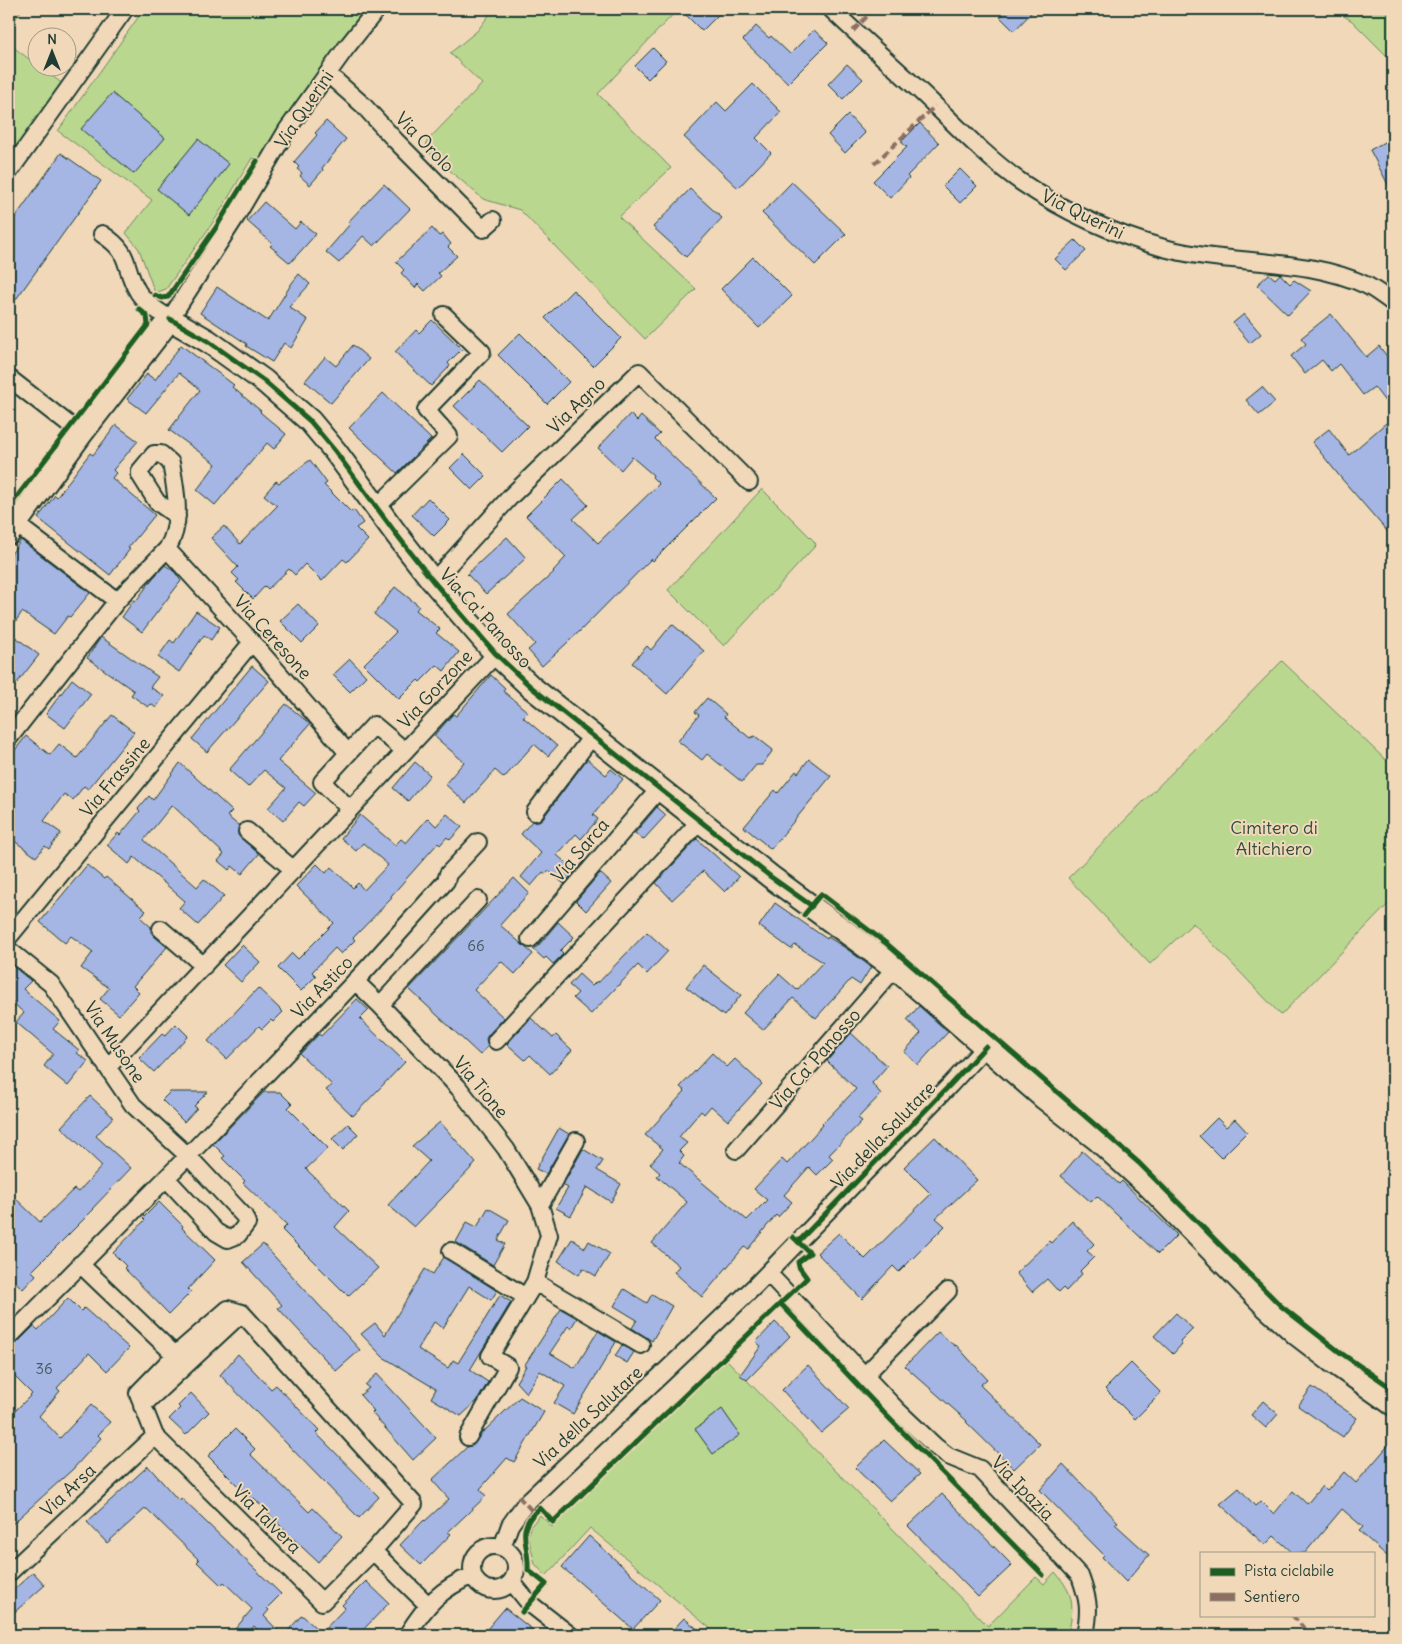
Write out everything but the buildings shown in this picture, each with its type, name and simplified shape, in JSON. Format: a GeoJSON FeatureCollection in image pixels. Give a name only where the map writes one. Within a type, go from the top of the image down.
{"type":"FeatureCollection","features":[{"type":"Feature","properties":{"kind":"street"},"geometry":{"type":"LineString","coordinates":[[9,172],[125,9]]}},
{"type":"Feature","properties":{"kind":"street","name":"Via Querini"},"geometry":{"type":"LineString","coordinates":[[12,528],[170,319],[237,215],[287,130],[346,48],[377,9]]}},
{"type":"Feature","properties":{"kind":"street","name":"Via Querini"},"geometry":{"type":"LineString","coordinates":[[831,9],[964,135],[1020,181],[1095,224],[1131,238],[1182,252],[1324,272],[1348,278],[1369,287],[1393,303]]}},
{"type":"Feature","properties":{"kind":"street","name":"Via Orolo"},"geometry":{"type":"LineString","coordinates":[[328,74],[363,105],[482,229],[493,220]]}},
{"type":"Feature","properties":{"kind":"street"},"geometry":{"type":"LineString","coordinates":[[102,234],[115,242],[123,252],[132,279],[146,303],[170,319]]}},
{"type":"Feature","properties":{"kind":"street"},"geometry":{"type":"LineString","coordinates":[[376,508],[448,436],[426,410],[482,352],[444,315]]}},
{"type":"Feature","properties":{"kind":"street","name":"Via Ca' Panosso"},"geometry":{"type":"LineString","coordinates":[[170,319],[208,341],[264,381],[304,415],[335,451],[432,580],[496,654],[549,702],[771,877],[895,968],[1044,1097],[1098,1140],[1150,1187],[1266,1306],[1298,1335],[1393,1404]]}},
{"type":"Feature","properties":{"kind":"street","name":"Via Agno"},"geometry":{"type":"LineString","coordinates":[[432,580],[454,559],[511,496],[639,372],[749,482]]}},
{"type":"Feature","properties":{"kind":"street"},"geometry":{"type":"LineString","coordinates":[[9,378],[82,434]]}},
{"type":"Feature","properties":{"kind":"street"},"geometry":{"type":"LineString","coordinates":[[9,738],[117,601],[167,549],[174,538],[177,516]]}},
{"type":"Feature","properties":{"kind":"street"},"geometry":{"type":"LineString","coordinates":[[12,528],[117,601]]}},
{"type":"Feature","properties":{"kind":"street","name":"Via Ceresone"},"geometry":{"type":"LineString","coordinates":[[167,549],[252,642],[348,753]]}},
{"type":"Feature","properties":{"kind":"street","name":"Via Frassine"},"geometry":{"type":"LineString","coordinates":[[9,937],[252,642]]}},
{"type":"Feature","properties":{"kind":"street","name":"Via Gorzone"},"geometry":{"type":"LineString","coordinates":[[108,1067],[496,654]]}},
{"type":"Feature","properties":{"kind":"street","name":"Via Gorzone"},"geometry":{"type":"LineString","coordinates":[[350,809],[322,782],[374,725],[405,752]]}},
{"type":"Feature","properties":{"kind":"street"},"geometry":{"type":"LineString","coordinates":[[535,812],[592,735]]}},
{"type":"Feature","properties":{"kind":"street","name":"Via Sarca"},"geometry":{"type":"LineString","coordinates":[[530,939],[660,788]]}},
{"type":"Feature","properties":{"kind":"street"},"geometry":{"type":"LineString","coordinates":[[496,1041],[700,821]]}},
{"type":"Feature","properties":{"kind":"street"},"geometry":{"type":"LineString","coordinates":[[248,831],[294,870]]}},
{"type":"Feature","properties":{"kind":"street","name":"Via Astico"},"geometry":{"type":"LineString","coordinates":[[9,1337],[188,1156],[355,981],[446,881],[448,874],[478,842]]}},
{"type":"Feature","properties":{"kind":"street"},"geometry":{"type":"LineString","coordinates":[[380,1005],[478,900]]}},
{"type":"Feature","properties":{"kind":"street"},"geometry":{"type":"LineString","coordinates":[[161,929],[204,966]]}},
{"type":"Feature","properties":{"kind":"street","name":"Via Musone"},"geometry":{"type":"LineString","coordinates":[[9,950],[51,984],[133,1105],[188,1156]]}},
{"type":"Feature","properties":{"kind":"street","name":"Via Ca' Panosso"},"geometry":{"type":"LineString","coordinates":[[736,1150],[895,968]]}},
{"type":"Feature","properties":{"kind":"street","name":"Via Tione"},"geometry":{"type":"LineString","coordinates":[[355,981],[458,1087],[506,1149],[540,1205],[549,1235],[535,1282],[490,1356],[508,1367],[468,1438]]}},
{"type":"Feature","properties":{"kind":"street","name":"Via della Salutare"},"geometry":{"type":"LineString","coordinates":[[502,1547],[510,1525],[525,1504],[768,1273],[986,1046]]}},
{"type":"Feature","properties":{"kind":"street"},"geometry":{"type":"LineString","coordinates":[[540,1205],[576,1141]]}},
{"type":"Feature","properties":{"kind":"street"},"geometry":{"type":"LineString","coordinates":[[166,1178],[216,1232],[228,1239],[238,1235],[247,1223],[244,1216],[188,1156]]}},
{"type":"Feature","properties":{"kind":"street"},"geometry":{"type":"LineString","coordinates":[[451,1251],[526,1298]]}},
{"type":"Feature","properties":{"kind":"street"},"geometry":{"type":"LineString","coordinates":[[80,1264],[175,1355]]}},
{"type":"Feature","properties":{"kind":"street","name":"Via Ipazia"},"geometry":{"type":"LineString","coordinates":[[768,1273],[897,1410],[948,1456],[980,1469],[1080,1576],[1087,1596],[1089,1612],[1085,1635]]}},
{"type":"Feature","properties":{"kind":"street"},"geometry":{"type":"LineString","coordinates":[[535,1282],[641,1345]]}},
{"type":"Feature","properties":{"kind":"street"},"geometry":{"type":"LineString","coordinates":[[865,1375],[948,1291]]}},
{"type":"Feature","properties":{"kind":"street"},"geometry":{"type":"LineString","coordinates":[[228,1309],[242,1313],[142,1406],[138,1393],[175,1355],[228,1309]]}},
{"type":"Feature","properties":{"kind":"street","name":"Via Talvera"},"geometry":{"type":"LineString","coordinates":[[142,1406],[155,1436],[322,1602],[372,1552],[414,1504],[242,1313]]}},
{"type":"Feature","properties":{"kind":"street","name":"Via Arsa"},"geometry":{"type":"LineString","coordinates":[[9,1574],[155,1436]]}},
{"type":"Feature","properties":{"kind":"street"},"geometry":{"type":"LineString","coordinates":[[488,1546],[502,1547],[513,1555],[516,1562],[515,1576],[506,1587],[490,1590],[477,1582],[473,1575],[473,1561],[481,1550],[488,1546]]}},
{"type":"Feature","properties":{"kind":"street"},"geometry":{"type":"LineString","coordinates":[[372,1552],[428,1605]]}},
{"type":"Feature","properties":{"kind":"street"},"geometry":{"type":"LineString","coordinates":[[407,1635],[428,1605],[447,1588],[473,1575]]}},
{"type":"Feature","properties":{"kind":"street"},"geometry":{"type":"LineString","coordinates":[[512,1582],[530,1603],[570,1635]]}},
{"type":"Feature","properties":{"kind":"green space"},"geometry":{"type":"Polygon","coordinates":[[[9,9],[22,9],[9,29],[9,9]]]}},
{"type":"Feature","properties":{"kind":"green space"},"geometry":{"type":"Polygon","coordinates":[[[144,9],[367,9],[261,162],[252,158],[216,218],[166,289],[155,293],[139,249],[126,233],[152,200],[58,131],[144,9]]]}},
{"type":"Feature","properties":{"kind":"green space"},"geometry":{"type":"Polygon","coordinates":[[[494,9],[678,9],[598,94],[671,168],[619,217],[696,289],[645,339],[520,210],[483,199],[426,150],[427,141],[482,84],[450,53],[477,31],[494,9]]]}},
{"type":"Feature","properties":{"kind":"green space"},"geometry":{"type":"Polygon","coordinates":[[[1333,9],[1393,9],[1393,62],[1352,21],[1333,9]]]}},
{"type":"Feature","properties":{"kind":"green space"},"geometry":{"type":"Polygon","coordinates":[[[9,44],[28,58],[28,78],[55,78],[63,84],[9,160],[9,44]]]}},
{"type":"Feature","properties":{"kind":"green space"},"geometry":{"type":"Polygon","coordinates":[[[762,489],[816,545],[724,646],[668,590],[762,489]]]}},
{"type":"Feature","properties":{"kind":"green space","name":"Cimitero di Altichiero"},"geometry":{"type":"Polygon","coordinates":[[[1282,661],[1393,767],[1393,899],[1281,1015],[1193,923],[1150,964],[1068,878],[1282,661]]]}},
{"type":"Feature","properties":{"kind":"green space"},"geometry":{"type":"Polygon","coordinates":[[[725,1358],[988,1626],[1036,1577],[1044,1584],[1055,1572],[1066,1587],[1071,1601],[1072,1608],[1068,1635],[718,1635],[590,1528],[546,1576],[535,1564],[528,1536],[530,1527],[540,1515],[552,1527],[725,1358]]]}},
{"type":"Feature","properties":{"kind":"marked path"},"geometry":{"type":"LineString","coordinates":[[853,31],[874,9]]}},
{"type":"Feature","properties":{"kind":"marked path"},"geometry":{"type":"LineString","coordinates":[[874,164],[935,106]]}},
{"type":"Feature","properties":{"kind":"marked path"},"geometry":{"type":"LineString","coordinates":[[518,1496],[534,1513]]}},
{"type":"Feature","properties":{"kind":"marked path"},"geometry":{"type":"LineString","coordinates":[[1293,1616],[1310,1635]]}},
{"type":"Feature","properties":{"kind":"cycle path"},"geometry":{"type":"LineString","coordinates":[[155,295],[162,298],[168,297],[215,229],[257,161]]}},
{"type":"Feature","properties":{"kind":"cycle path"},"geometry":{"type":"LineString","coordinates":[[9,507],[148,325],[147,316],[139,309]]}},
{"type":"Feature","properties":{"kind":"cycle path"},"geometry":{"type":"LineString","coordinates":[[170,319],[208,341],[264,381],[310,421],[335,451],[432,580],[496,654],[531,687],[771,877],[812,906]]}},
{"type":"Feature","properties":{"kind":"cycle path"},"geometry":{"type":"LineString","coordinates":[[804,915],[821,894],[887,944],[1139,1163],[1281,1306],[1341,1353],[1393,1389]]}},
{"type":"Feature","properties":{"kind":"cycle path"},"geometry":{"type":"LineString","coordinates":[[798,1242],[986,1046]]}},
{"type":"Feature","properties":{"kind":"cycle path"},"geometry":{"type":"LineString","coordinates":[[522,1612],[546,1584],[528,1570],[525,1530],[532,1516],[540,1508],[553,1522],[807,1278],[799,1267],[798,1262],[810,1253],[793,1237]]}},
{"type":"Feature","properties":{"kind":"cycle path"},"geometry":{"type":"LineString","coordinates":[[781,1304],[887,1416],[1043,1575]]}}]}
